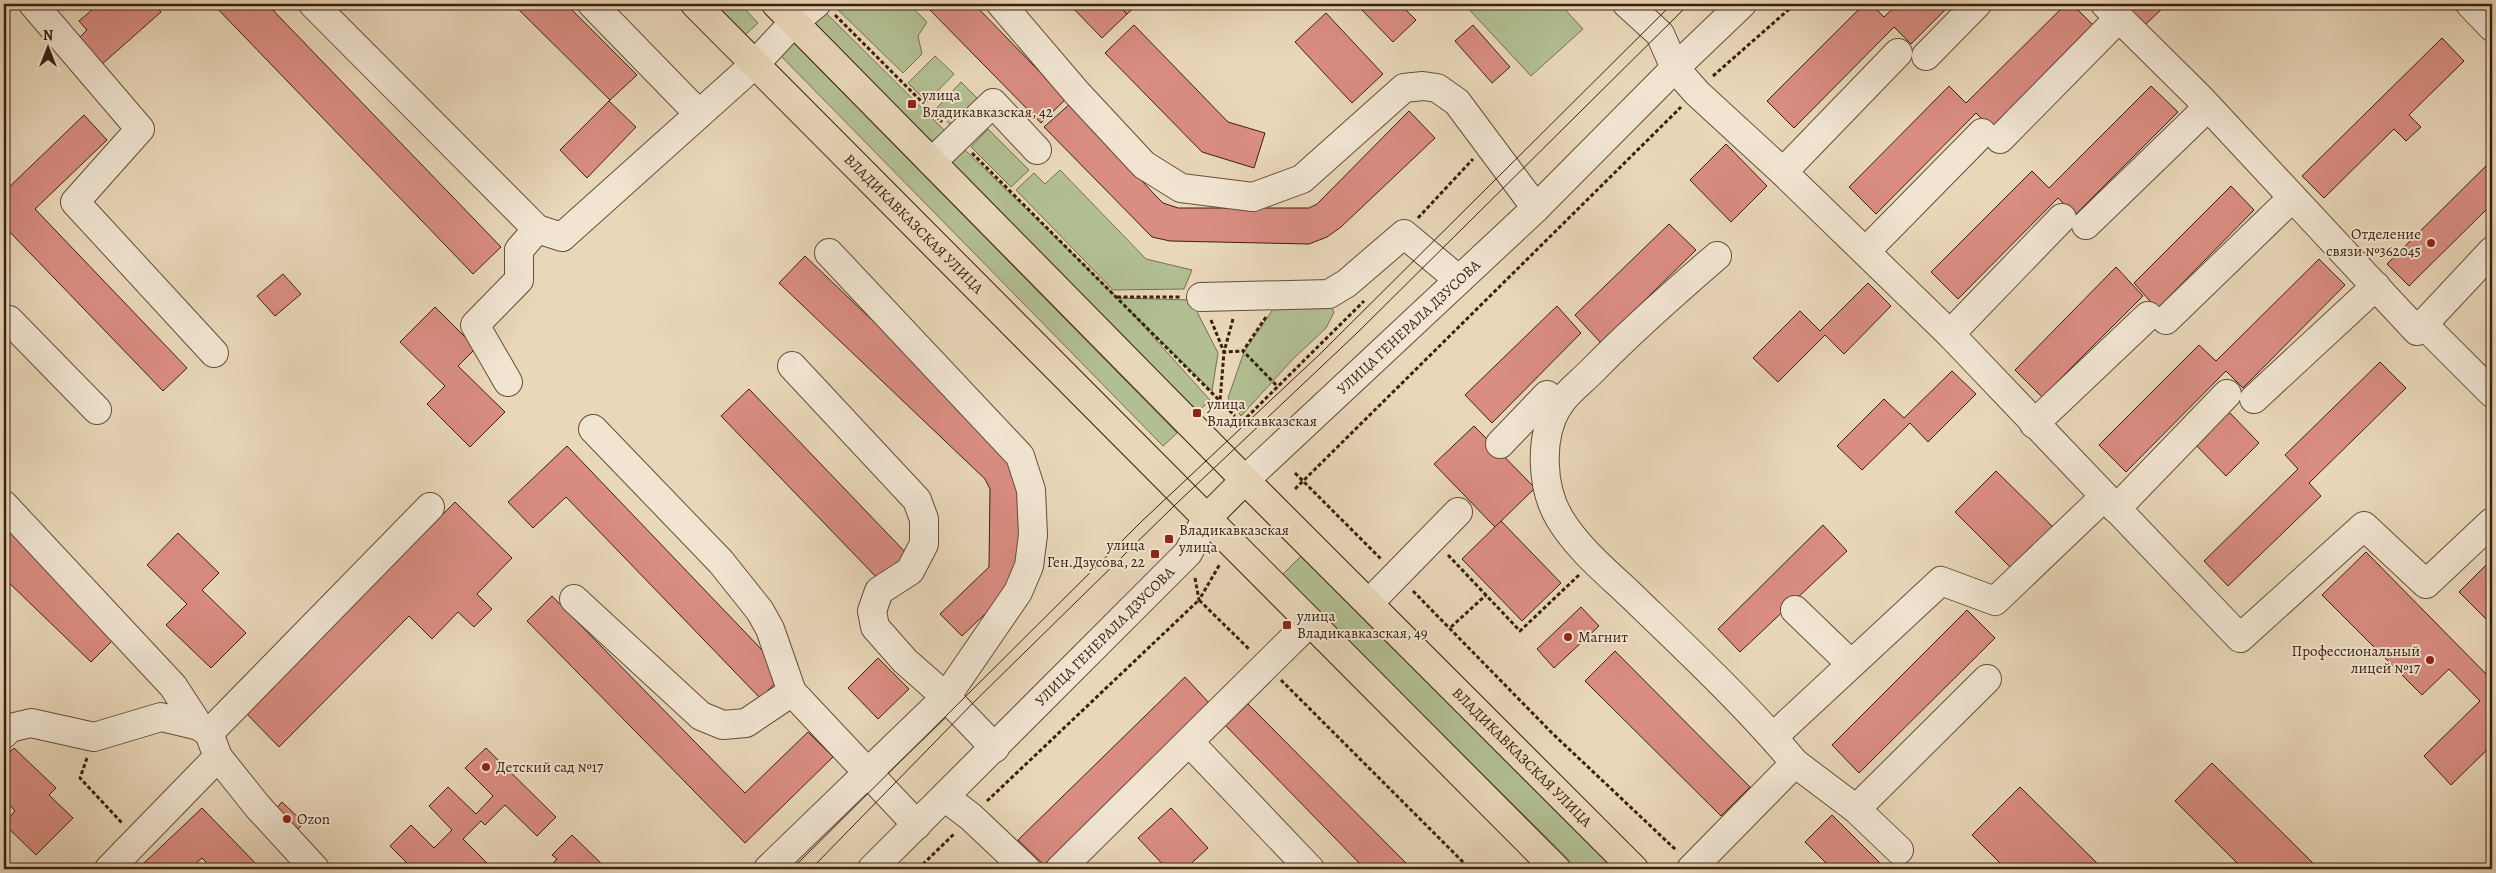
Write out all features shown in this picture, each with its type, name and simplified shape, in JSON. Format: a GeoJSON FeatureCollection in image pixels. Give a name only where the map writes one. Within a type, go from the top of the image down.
{"type":"FeatureCollection","features":[{"type":"Feature","properties":{"kind":"main road","name":"ВЛАДИКАВКАЗСКАЯ УЛИЦА"},"geometry":{"type":"LineString","coordinates":[[695,4],[1556,869]]}},
{"type":"Feature","properties":{"kind":"main road","name":"ВЛАДИКАВКАЗСКАЯ УЛИЦА"},"geometry":{"type":"LineString","coordinates":[[785,13],[1245,480],[1634,869]]}},
{"type":"Feature","properties":{"kind":"main road","name":"УЛИЦА ГЕНЕРАЛА ДЗУСОВА"},"geometry":{"type":"LineString","coordinates":[[1206,519],[1245,480]]}},
{"type":"Feature","properties":{"kind":"street"},"geometry":{"type":"LineString","coordinates":[[33,4],[140,129],[75,202],[214,353]]}},
{"type":"Feature","properties":{"kind":"street"},"geometry":{"type":"LineString","coordinates":[[313,4],[537,228],[562,237],[755,64],[785,13],[823,7]]}},
{"type":"Feature","properties":{"kind":"street"},"geometry":{"type":"LineString","coordinates":[[592,4],[699,114]]}},
{"type":"Feature","properties":{"kind":"street"},"geometry":{"type":"LineString","coordinates":[[1001,4],[1078,93],[1144,165],[1181,188],[1253,197],[1302,179],[1404,88],[1423,86],[1437,88],[1457,102],[1536,208]]}},
{"type":"Feature","properties":{"kind":"street"},"geometry":{"type":"LineString","coordinates":[[1626,4],[1660,34],[1675,68],[1697,93],[1866,251],[1950,334],[2240,638],[2364,526],[2426,584],[2492,522]]}},
{"type":"Feature","properties":{"kind":"street","name":"УЛИЦА ГЕНЕРАЛА ДЗУСОВА"},"geometry":{"type":"LineString","coordinates":[[1245,480],[1536,208],[1675,68],[1742,4]]}},
{"type":"Feature","properties":{"kind":"street"},"geometry":{"type":"LineString","coordinates":[[1926,56],[1978,4]]}},
{"type":"Feature","properties":{"kind":"street"},"geometry":{"type":"LineString","coordinates":[[2470,4],[2492,27]]}},
{"type":"Feature","properties":{"kind":"street"},"geometry":{"type":"LineString","coordinates":[[1866,251],[1991,136],[2112,11],[2208,106],[2417,330],[2492,251]]}},
{"type":"Feature","properties":{"kind":"street"},"geometry":{"type":"LineString","coordinates":[[1783,172],[1898,53]]}},
{"type":"Feature","properties":{"kind":"street"},"geometry":{"type":"LineString","coordinates":[[932,162],[992,103],[1037,150]]}},
{"type":"Feature","properties":{"kind":"street"},"geometry":{"type":"LineString","coordinates":[[1950,334],[2074,221],[2208,106]]}},
{"type":"Feature","properties":{"kind":"street"},"geometry":{"type":"LineString","coordinates":[[2034,424],[2292,198]]}},
{"type":"Feature","properties":{"kind":"street"},"geometry":{"type":"LineString","coordinates":[[508,382],[475,326],[519,280],[519,250],[537,228]]}},
{"type":"Feature","properties":{"kind":"street"},"geometry":{"type":"LineString","coordinates":[[1201,297],[1329,294],[1348,283],[1404,234],[1459,280]]}},
{"type":"Feature","properties":{"kind":"street"},"geometry":{"type":"LineString","coordinates":[[768,869],[946,696],[1018,592],[1029,566],[1033,535],[1031,490],[1020,456],[829,253]]}},
{"type":"Feature","properties":{"kind":"street"},"geometry":{"type":"LineString","coordinates":[[1717,256],[1627,335],[1558,405],[1550,425],[1546,444],[1550,496],[1560,519],[1595,561],[1640,603],[1773,737],[1795,764],[1856,808],[1899,850]]}},
{"type":"Feature","properties":{"kind":"street"},"geometry":{"type":"LineString","coordinates":[[2254,399],[2376,286]]}},
{"type":"Feature","properties":{"kind":"street"},"geometry":{"type":"LineString","coordinates":[[4,325],[10,320],[97,410]]}},
{"type":"Feature","properties":{"kind":"street"},"geometry":{"type":"LineString","coordinates":[[2423,324],[2492,393]]}},
{"type":"Feature","properties":{"kind":"street"},"geometry":{"type":"LineString","coordinates":[[792,366],[917,500],[924,519],[924,544],[910,571],[879,591],[872,611],[875,627],[887,643],[946,696],[995,748]]}},
{"type":"Feature","properties":{"kind":"street"},"geometry":{"type":"LineString","coordinates":[[1773,737],[1941,581],[1995,601],[2110,503],[2227,394]]}},
{"type":"Feature","properties":{"kind":"street"},"geometry":{"type":"LineString","coordinates":[[1500,444],[1547,395],[1558,405]]}},
{"type":"Feature","properties":{"kind":"street"},"geometry":{"type":"LineString","coordinates":[[593,429],[721,562],[760,611],[770,629],[792,692],[917,825]]}},
{"type":"Feature","properties":{"kind":"street"},"geometry":{"type":"LineString","coordinates":[[4,505],[173,686],[258,807],[315,869]]}},
{"type":"Feature","properties":{"kind":"street"},"geometry":{"type":"LineString","coordinates":[[109,869],[209,739],[430,507]]}},
{"type":"Feature","properties":{"kind":"street"},"geometry":{"type":"LineString","coordinates":[[1369,603],[1458,512]]}},
{"type":"Feature","properties":{"kind":"street","name":"УЛИЦА ГЕНЕРАЛА ДЗУСОВА"},"geometry":{"type":"LineString","coordinates":[[872,869],[946,798],[1188,553],[1206,519]]}},
{"type":"Feature","properties":{"kind":"street"},"geometry":{"type":"LineString","coordinates":[[574,599],[701,716],[723,725],[746,723],[792,692]]}},
{"type":"Feature","properties":{"kind":"street"},"geometry":{"type":"LineString","coordinates":[[1795,610],[1851,664]]}},
{"type":"Feature","properties":{"kind":"street"},"geometry":{"type":"LineString","coordinates":[[1060,869],[1310,622]]}},
{"type":"Feature","properties":{"kind":"street"},"geometry":{"type":"LineString","coordinates":[[1856,808],[1987,679]]}},
{"type":"Feature","properties":{"kind":"street"},"geometry":{"type":"LineString","coordinates":[[4,734],[10,728],[31,723],[94,737],[161,718],[209,739]]}},
{"type":"Feature","properties":{"kind":"street"},"geometry":{"type":"LineString","coordinates":[[1190,742],[1310,869]]}},
{"type":"Feature","properties":{"kind":"street"},"geometry":{"type":"LineString","coordinates":[[1685,861],[1795,764]]}},
{"type":"Feature","properties":{"kind":"street"},"geometry":{"type":"LineString","coordinates":[[946,798],[971,817],[1026,869]]}},
{"type":"Feature","properties":{"kind":"path"},"geometry":{"type":"LineString","coordinates":[[1713,76],[1795,4]]}},
{"type":"Feature","properties":{"kind":"path"},"geometry":{"type":"LineString","coordinates":[[823,7],[1235,416]]}},
{"type":"Feature","properties":{"kind":"path"},"geometry":{"type":"LineString","coordinates":[[1295,489],[1685,103]]}},
{"type":"Feature","properties":{"kind":"path"},"geometry":{"type":"LineString","coordinates":[[1404,234],[1487,143]]}},
{"type":"Feature","properties":{"kind":"path"},"geometry":{"type":"LineString","coordinates":[[1243,352],[1280,296]]}},
{"type":"Feature","properties":{"kind":"path"},"geometry":{"type":"LineString","coordinates":[[1242,422],[1369,296]]}},
{"type":"Feature","properties":{"kind":"path"},"geometry":{"type":"LineString","coordinates":[[1117,297],[1201,297],[1224,352]]}},
{"type":"Feature","properties":{"kind":"path"},"geometry":{"type":"LineString","coordinates":[[1220,402],[1224,352],[1239,297]]}},
{"type":"Feature","properties":{"kind":"path"},"geometry":{"type":"LineString","coordinates":[[1224,352],[1243,352],[1278,387]]}},
{"type":"Feature","properties":{"kind":"path"},"geometry":{"type":"LineString","coordinates":[[1295,472],[1451,627],[1552,733],[1685,861]]}},
{"type":"Feature","properties":{"kind":"path"},"geometry":{"type":"LineString","coordinates":[[1432,538],[1520,631],[1595,561]]}},
{"type":"Feature","properties":{"kind":"path"},"geometry":{"type":"LineString","coordinates":[[984,803],[1199,600],[1220,564]]}},
{"type":"Feature","properties":{"kind":"path"},"geometry":{"type":"LineString","coordinates":[[1195,573],[1199,600],[1253,653]]}},
{"type":"Feature","properties":{"kind":"path"},"geometry":{"type":"LineString","coordinates":[[1451,627],[1486,595]]}},
{"type":"Feature","properties":{"kind":"path"},"geometry":{"type":"LineString","coordinates":[[1275,674],[1470,869]]}},
{"type":"Feature","properties":{"kind":"path"},"geometry":{"type":"LineString","coordinates":[[94,737],[80,778],[127,828]]}},
{"type":"Feature","properties":{"kind":"path"},"geometry":{"type":"LineString","coordinates":[[918,869],[959,828]]}},
{"type":"Feature","properties":{"kind":"green space"},"geometry":{"type":"Polygon","coordinates":[[[715,4],[740,4],[758,23],[745,35],[715,4]]]}},
{"type":"Feature","properties":{"kind":"green space"},"geometry":{"type":"Polygon","coordinates":[[[909,4],[927,22],[918,36],[922,54],[903,73],[833,5],[909,4]]]}},
{"type":"Feature","properties":{"kind":"green space"},"geometry":{"type":"Polygon","coordinates":[[[1464,4],[1560,4],[1583,29],[1531,76],[1464,4]]]}},
{"type":"Feature","properties":{"kind":"green space"},"geometry":{"type":"Polygon","coordinates":[[[825,12],[946,132],[932,146],[811,26],[825,12]]]}},
{"type":"Feature","properties":{"kind":"green space"},"geometry":{"type":"Polygon","coordinates":[[[792,41],[1177,433],[1163,446],[779,54],[792,41]]]}},
{"type":"Feature","properties":{"kind":"green space"},"geometry":{"type":"Polygon","coordinates":[[[935,56],[954,74],[927,102],[908,83],[935,56]]]}},
{"type":"Feature","properties":{"kind":"green space"},"geometry":{"type":"Polygon","coordinates":[[[961,82],[980,101],[954,128],[935,110],[961,82]]]}},
{"type":"Feature","properties":{"kind":"green space"},"geometry":{"type":"Polygon","coordinates":[[[988,129],[1029,170],[1011,187],[971,147],[988,129]]]}},
{"type":"Feature","properties":{"kind":"green space"},"geometry":{"type":"Polygon","coordinates":[[[965,150],[1118,298],[1191,300],[1218,353],[1212,391],[1129,310],[1210,400],[1193,417],[947,168],[965,150]]]}},
{"type":"Feature","properties":{"kind":"green space"},"geometry":{"type":"Polygon","coordinates":[[[1060,170],[1146,259],[1192,270],[1184,289],[1113,290],[1016,190],[1034,173],[1045,184],[1060,170]]]}},
{"type":"Feature","properties":{"kind":"green space"},"geometry":{"type":"Polygon","coordinates":[[[1327,298],[1334,312],[1326,328],[1293,359],[1241,416],[1228,398],[1244,352],[1278,302],[1327,298]]]}},
{"type":"Feature","properties":{"kind":"green space"},"geometry":{"type":"Polygon","coordinates":[[[1303,554],[1615,869],[1578,869],[1282,575],[1303,554]]]}},
{"type":"Feature","properties":{"kind":"building"},"geometry":{"type":"Polygon","coordinates":[[[99,4],[154,4],[161,12],[101,65],[78,39],[87,30],[79,21],[99,4]]]}},
{"type":"Feature","properties":{"kind":"building"},"geometry":{"type":"Polygon","coordinates":[[[213,4],[267,4],[501,247],[473,274],[213,4]]]}},
{"type":"Feature","properties":{"kind":"building"},"geometry":{"type":"Polygon","coordinates":[[[513,4],[566,4],[637,75],[609,101],[513,4]]]}},
{"type":"Feature","properties":{"kind":"building"},"geometry":{"type":"Polygon","coordinates":[[[924,4],[974,4],[1066,99],[1041,123],[924,4]]]}},
{"type":"Feature","properties":{"kind":"building"},"geometry":{"type":"Polygon","coordinates":[[[1069,4],[1117,4],[1127,14],[1102,38],[1069,4]]]}},
{"type":"Feature","properties":{"kind":"building"},"geometry":{"type":"Polygon","coordinates":[[[1117,4],[1138,4],[1127,14],[1117,4]]]}},
{"type":"Feature","properties":{"kind":"building"},"geometry":{"type":"Polygon","coordinates":[[[1360,4],[1400,4],[1416,20],[1393,42],[1358,6],[1360,4]]]}},
{"type":"Feature","properties":{"kind":"building"},"geometry":{"type":"Polygon","coordinates":[[[1864,4],[1871,4],[1884,17],[1898,4],[1951,4],[1911,44],[1894,27],[1794,128],[1767,101],[1864,4]]]}},
{"type":"Feature","properties":{"kind":"building"},"geometry":{"type":"Polygon","coordinates":[[[2066,4],[2072,4],[2095,27],[1993,130],[1976,113],[1876,214],[1849,187],[1949,86],[1966,103],[2066,4]]]}},
{"type":"Feature","properties":{"kind":"building"},"geometry":{"type":"Polygon","coordinates":[[[2125,4],[2167,4],[2145,25],[2125,4]]]}},
{"type":"Feature","properties":{"kind":"building"},"geometry":{"type":"Polygon","coordinates":[[[1326,13],[1383,74],[1352,103],[1295,42],[1326,13]]]}},
{"type":"Feature","properties":{"kind":"building"},"geometry":{"type":"Polygon","coordinates":[[[1134,25],[1228,122],[1265,133],[1254,168],[1202,152],[1105,53],[1134,25]]]}},
{"type":"Feature","properties":{"kind":"building"},"geometry":{"type":"Polygon","coordinates":[[[1473,25],[1510,67],[1492,83],[1455,41],[1473,25]]]}},
{"type":"Feature","properties":{"kind":"building"},"geometry":{"type":"Polygon","coordinates":[[[2442,38],[2464,61],[2409,115],[2421,127],[2406,141],[2394,129],[2324,198],[2302,176],[2442,38]]]}},
{"type":"Feature","properties":{"kind":"building"},"geometry":{"type":"Polygon","coordinates":[[[2151,86],[2178,112],[2075,215],[2058,198],[1958,299],[1931,272],[2032,171],[2049,188],[2151,86]]]}},
{"type":"Feature","properties":{"kind":"building"},"geometry":{"type":"Polygon","coordinates":[[[609,101],[636,127],[587,178],[560,150],[609,101]]]}},
{"type":"Feature","properties":{"kind":"building"},"geometry":{"type":"Polygon","coordinates":[[[1071,103],[1163,203],[1178,208],[1309,208],[1317,204],[1409,111],[1435,138],[1341,227],[1327,237],[1309,244],[1170,241],[1152,237],[1044,127],[1071,103]]]}},
{"type":"Feature","properties":{"kind":"building"},"geometry":{"type":"Polygon","coordinates":[[[84,115],[107,140],[35,209],[187,368],[163,391],[4,226],[4,192],[84,115]]]}},
{"type":"Feature","properties":{"kind":"building"},"geometry":{"type":"Polygon","coordinates":[[[1726,144],[1767,186],[1731,222],[1690,180],[1726,144]]]}},
{"type":"Feature","properties":{"kind":"building"},"geometry":{"type":"Polygon","coordinates":[[[2492,160],[2492,204],[2409,286],[2387,264],[2492,160]]]}},
{"type":"Feature","properties":{"kind":"building"},"geometry":{"type":"Polygon","coordinates":[[[2231,186],[2254,210],[2157,309],[2134,283],[2231,186]]]}},
{"type":"Feature","properties":{"kind":"building"},"geometry":{"type":"Polygon","coordinates":[[[1669,224],[1696,250],[1601,343],[1575,315],[1669,224]]]}},
{"type":"Feature","properties":{"kind":"building"},"geometry":{"type":"Polygon","coordinates":[[[805,256],[1011,453],[1023,489],[1021,560],[1011,589],[962,636],[940,614],[989,567],[990,489],[985,479],[779,283],[805,256]]]}},
{"type":"Feature","properties":{"kind":"building"},"geometry":{"type":"Polygon","coordinates":[[[2319,259],[2345,285],[2243,388],[2226,371],[2126,472],[2099,445],[2199,345],[2216,361],[2319,259]]]}},
{"type":"Feature","properties":{"kind":"building"},"geometry":{"type":"Polygon","coordinates":[[[2116,267],[2143,296],[2042,397],[2015,370],[2116,267]]]}},
{"type":"Feature","properties":{"kind":"building"},"geometry":{"type":"Polygon","coordinates":[[[283,274],[301,294],[275,316],[257,296],[283,274]]]}},
{"type":"Feature","properties":{"kind":"building"},"geometry":{"type":"Polygon","coordinates":[[[1868,283],[1891,306],[1844,354],[1825,335],[1778,382],[1753,358],[1800,311],[1820,331],[1868,283]]]}},
{"type":"Feature","properties":{"kind":"building"},"geometry":{"type":"Polygon","coordinates":[[[1557,306],[1581,333],[1492,423],[1465,395],[1557,306]]]}},
{"type":"Feature","properties":{"kind":"building"},"geometry":{"type":"Polygon","coordinates":[[[435,307],[476,348],[458,366],[505,412],[470,447],[427,404],[445,386],[400,342],[435,307]]]}},
{"type":"Feature","properties":{"kind":"building"},"geometry":{"type":"Polygon","coordinates":[[[2380,362],[2406,388],[2309,483],[2321,496],[2228,586],[2204,561],[2298,469],[2285,455],[2380,362]]]}},
{"type":"Feature","properties":{"kind":"building"},"geometry":{"type":"Polygon","coordinates":[[[1952,371],[1976,394],[1928,442],[1910,423],[1862,470],[1837,446],[1884,399],[1904,418],[1952,371]]]}},
{"type":"Feature","properties":{"kind":"building"},"geometry":{"type":"Polygon","coordinates":[[[749,389],[907,554],[879,580],[721,416],[749,389]]]}},
{"type":"Feature","properties":{"kind":"building"},"geometry":{"type":"Polygon","coordinates":[[[2228,411],[2259,443],[2226,476],[2194,443],[2228,411]]]}},
{"type":"Feature","properties":{"kind":"building"},"geometry":{"type":"Polygon","coordinates":[[[1474,426],[1535,488],[1495,527],[1434,464],[1474,426]]]}},
{"type":"Feature","properties":{"kind":"building"},"geometry":{"type":"Polygon","coordinates":[[[567,446],[785,674],[760,698],[566,497],[533,528],[508,502],[567,446]]]}},
{"type":"Feature","properties":{"kind":"building"},"geometry":{"type":"Polygon","coordinates":[[[1996,471],[2055,529],[2014,571],[1955,512],[1996,471]]]}},
{"type":"Feature","properties":{"kind":"building"},"geometry":{"type":"Polygon","coordinates":[[[455,502],[512,558],[477,594],[492,609],[474,627],[458,612],[432,639],[409,616],[279,747],[246,713],[455,502]]]}},
{"type":"Feature","properties":{"kind":"building"},"geometry":{"type":"Polygon","coordinates":[[[1501,521],[1561,583],[1522,621],[1462,559],[1501,521]]]}},
{"type":"Feature","properties":{"kind":"building"},"geometry":{"type":"Polygon","coordinates":[[[4,524],[118,635],[91,662],[4,578],[4,524]]]}},
{"type":"Feature","properties":{"kind":"building"},"geometry":{"type":"Polygon","coordinates":[[[1823,525],[1847,551],[1740,652],[1718,629],[1823,525]]]}},
{"type":"Feature","properties":{"kind":"building"},"geometry":{"type":"Polygon","coordinates":[[[178,533],[219,573],[202,590],[246,633],[211,668],[166,625],[187,604],[147,565],[178,533]]]}},
{"type":"Feature","properties":{"kind":"building","name":"Профессиональный лицей №17"},"geometry":{"type":"Polygon","coordinates":[[[2366,552],[2492,680],[2492,745],[2451,785],[2424,756],[2480,701],[2449,669],[2422,695],[2322,595],[2366,552]]]}},
{"type":"Feature","properties":{"kind":"building"},"geometry":{"type":"Polygon","coordinates":[[[2492,559],[2492,625],[2459,592],[2492,559]]]}},
{"type":"Feature","properties":{"kind":"building"},"geometry":{"type":"Polygon","coordinates":[[[552,596],[745,793],[808,732],[833,757],[745,843],[527,621],[552,596]]]}},
{"type":"Feature","properties":{"kind":"building","name":"Магнит"},"geometry":{"type":"Polygon","coordinates":[[[1581,607],[1599,626],[1554,668],[1537,649],[1581,607]]]}},
{"type":"Feature","properties":{"kind":"building"},"geometry":{"type":"Polygon","coordinates":[[[1967,610],[1995,638],[1859,773],[1832,745],[1967,610]]]}},
{"type":"Feature","properties":{"kind":"building"},"geometry":{"type":"Polygon","coordinates":[[[1615,651],[1750,787],[1721,816],[1585,681],[1615,651]]]}},
{"type":"Feature","properties":{"kind":"building"},"geometry":{"type":"Polygon","coordinates":[[[878,658],[909,689],[878,719],[848,688],[878,658]]]}},
{"type":"Feature","properties":{"kind":"building"},"geometry":{"type":"Polygon","coordinates":[[[1185,677],[1211,705],[1045,866],[1018,840],[1185,677]]]}},
{"type":"Feature","properties":{"kind":"building"},"geometry":{"type":"Polygon","coordinates":[[[1248,704],[1409,866],[1406,869],[1365,869],[1225,725],[1248,704]]]}},
{"type":"Feature","properties":{"kind":"building"},"geometry":{"type":"Polygon","coordinates":[[[14,748],[56,788],[49,795],[73,818],[36,855],[4,824],[15,811],[4,799],[4,758],[14,748]]]}},
{"type":"Feature","properties":{"kind":"building"},"geometry":{"type":"Polygon","coordinates":[[[486,748],[556,817],[537,836],[505,805],[485,825],[481,821],[463,839],[493,869],[449,869],[445,865],[441,869],[413,869],[390,846],[411,825],[434,848],[452,830],[429,806],[448,787],[476,814],[493,796],[465,768],[486,748]]]}},
{"type":"Feature","properties":{"kind":"building"},"geometry":{"type":"Polygon","coordinates":[[[2212,763],[2319,869],[2243,869],[2175,801],[2212,763]]]}},
{"type":"Feature","properties":{"kind":"building"},"geometry":{"type":"Polygon","coordinates":[[[2020,787],[2103,869],[2006,869],[1972,835],[2020,787]]]}},
{"type":"Feature","properties":{"kind":"building"},"geometry":{"type":"Polygon","coordinates":[[[282,802],[304,823],[294,833],[273,812],[282,802]]]}},
{"type":"Feature","properties":{"kind":"building"},"geometry":{"type":"Polygon","coordinates":[[[202,808],[261,869],[213,869],[202,858],[189,869],[150,869],[144,863],[202,808]]]}},
{"type":"Feature","properties":{"kind":"building"},"geometry":{"type":"Polygon","coordinates":[[[1171,808],[1208,848],[1185,869],[1167,869],[1138,838],[1171,808]]]}},
{"type":"Feature","properties":{"kind":"building"},"geometry":{"type":"Polygon","coordinates":[[[1832,815],[1886,869],[1832,869],[1805,842],[1832,815]]]}},
{"type":"Feature","properties":{"kind":"building"},"geometry":{"type":"Polygon","coordinates":[[[572,835],[607,869],[547,869],[557,859],[552,855],[572,835]]]}},
{"type":"Feature","properties":{"kind":"tram line"},"geometry":{"type":"LineString","coordinates":[[792,869],[1142,521],[1320,354],[1672,4]]}},
{"type":"Feature","properties":{"kind":"tram line"},"geometry":{"type":"LineString","coordinates":[[811,869],[974,702],[1175,505],[1357,333],[1689,4]]}},
{"type":"Feature","properties":{"kind":"place","name":"улица Владикавказская, 42"},"geometry":{"type":"Point","coordinates":[912,104]}},
{"type":"Feature","properties":{"kind":"place","name":"Отделение связи №362045"},"geometry":{"type":"Point","coordinates":[2431,243]}},
{"type":"Feature","properties":{"kind":"place","name":"улица Владикавказская"},"geometry":{"type":"Point","coordinates":[1197,413]}},
{"type":"Feature","properties":{"kind":"place","name":"Владикавказская улица"},"geometry":{"type":"Point","coordinates":[1169,539]}},
{"type":"Feature","properties":{"kind":"place","name":"улица Ген.Дзусова, 22"},"geometry":{"type":"Point","coordinates":[1155,554]}},
{"type":"Feature","properties":{"kind":"place","name":"улица Владикавказская, 49"},"geometry":{"type":"Point","coordinates":[1287,625]}},
{"type":"Feature","properties":{"kind":"place","name":"Магнит"},"geometry":{"type":"Point","coordinates":[1568,637]}},
{"type":"Feature","properties":{"kind":"place","name":"Профессиональный лицей №17"},"geometry":{"type":"Point","coordinates":[2430,660]}},
{"type":"Feature","properties":{"kind":"place","name":"Детский сад №17"},"geometry":{"type":"Point","coordinates":[486,767]}},
{"type":"Feature","properties":{"kind":"place","name":"Ozon"},"geometry":{"type":"Point","coordinates":[287,819]}}]}
